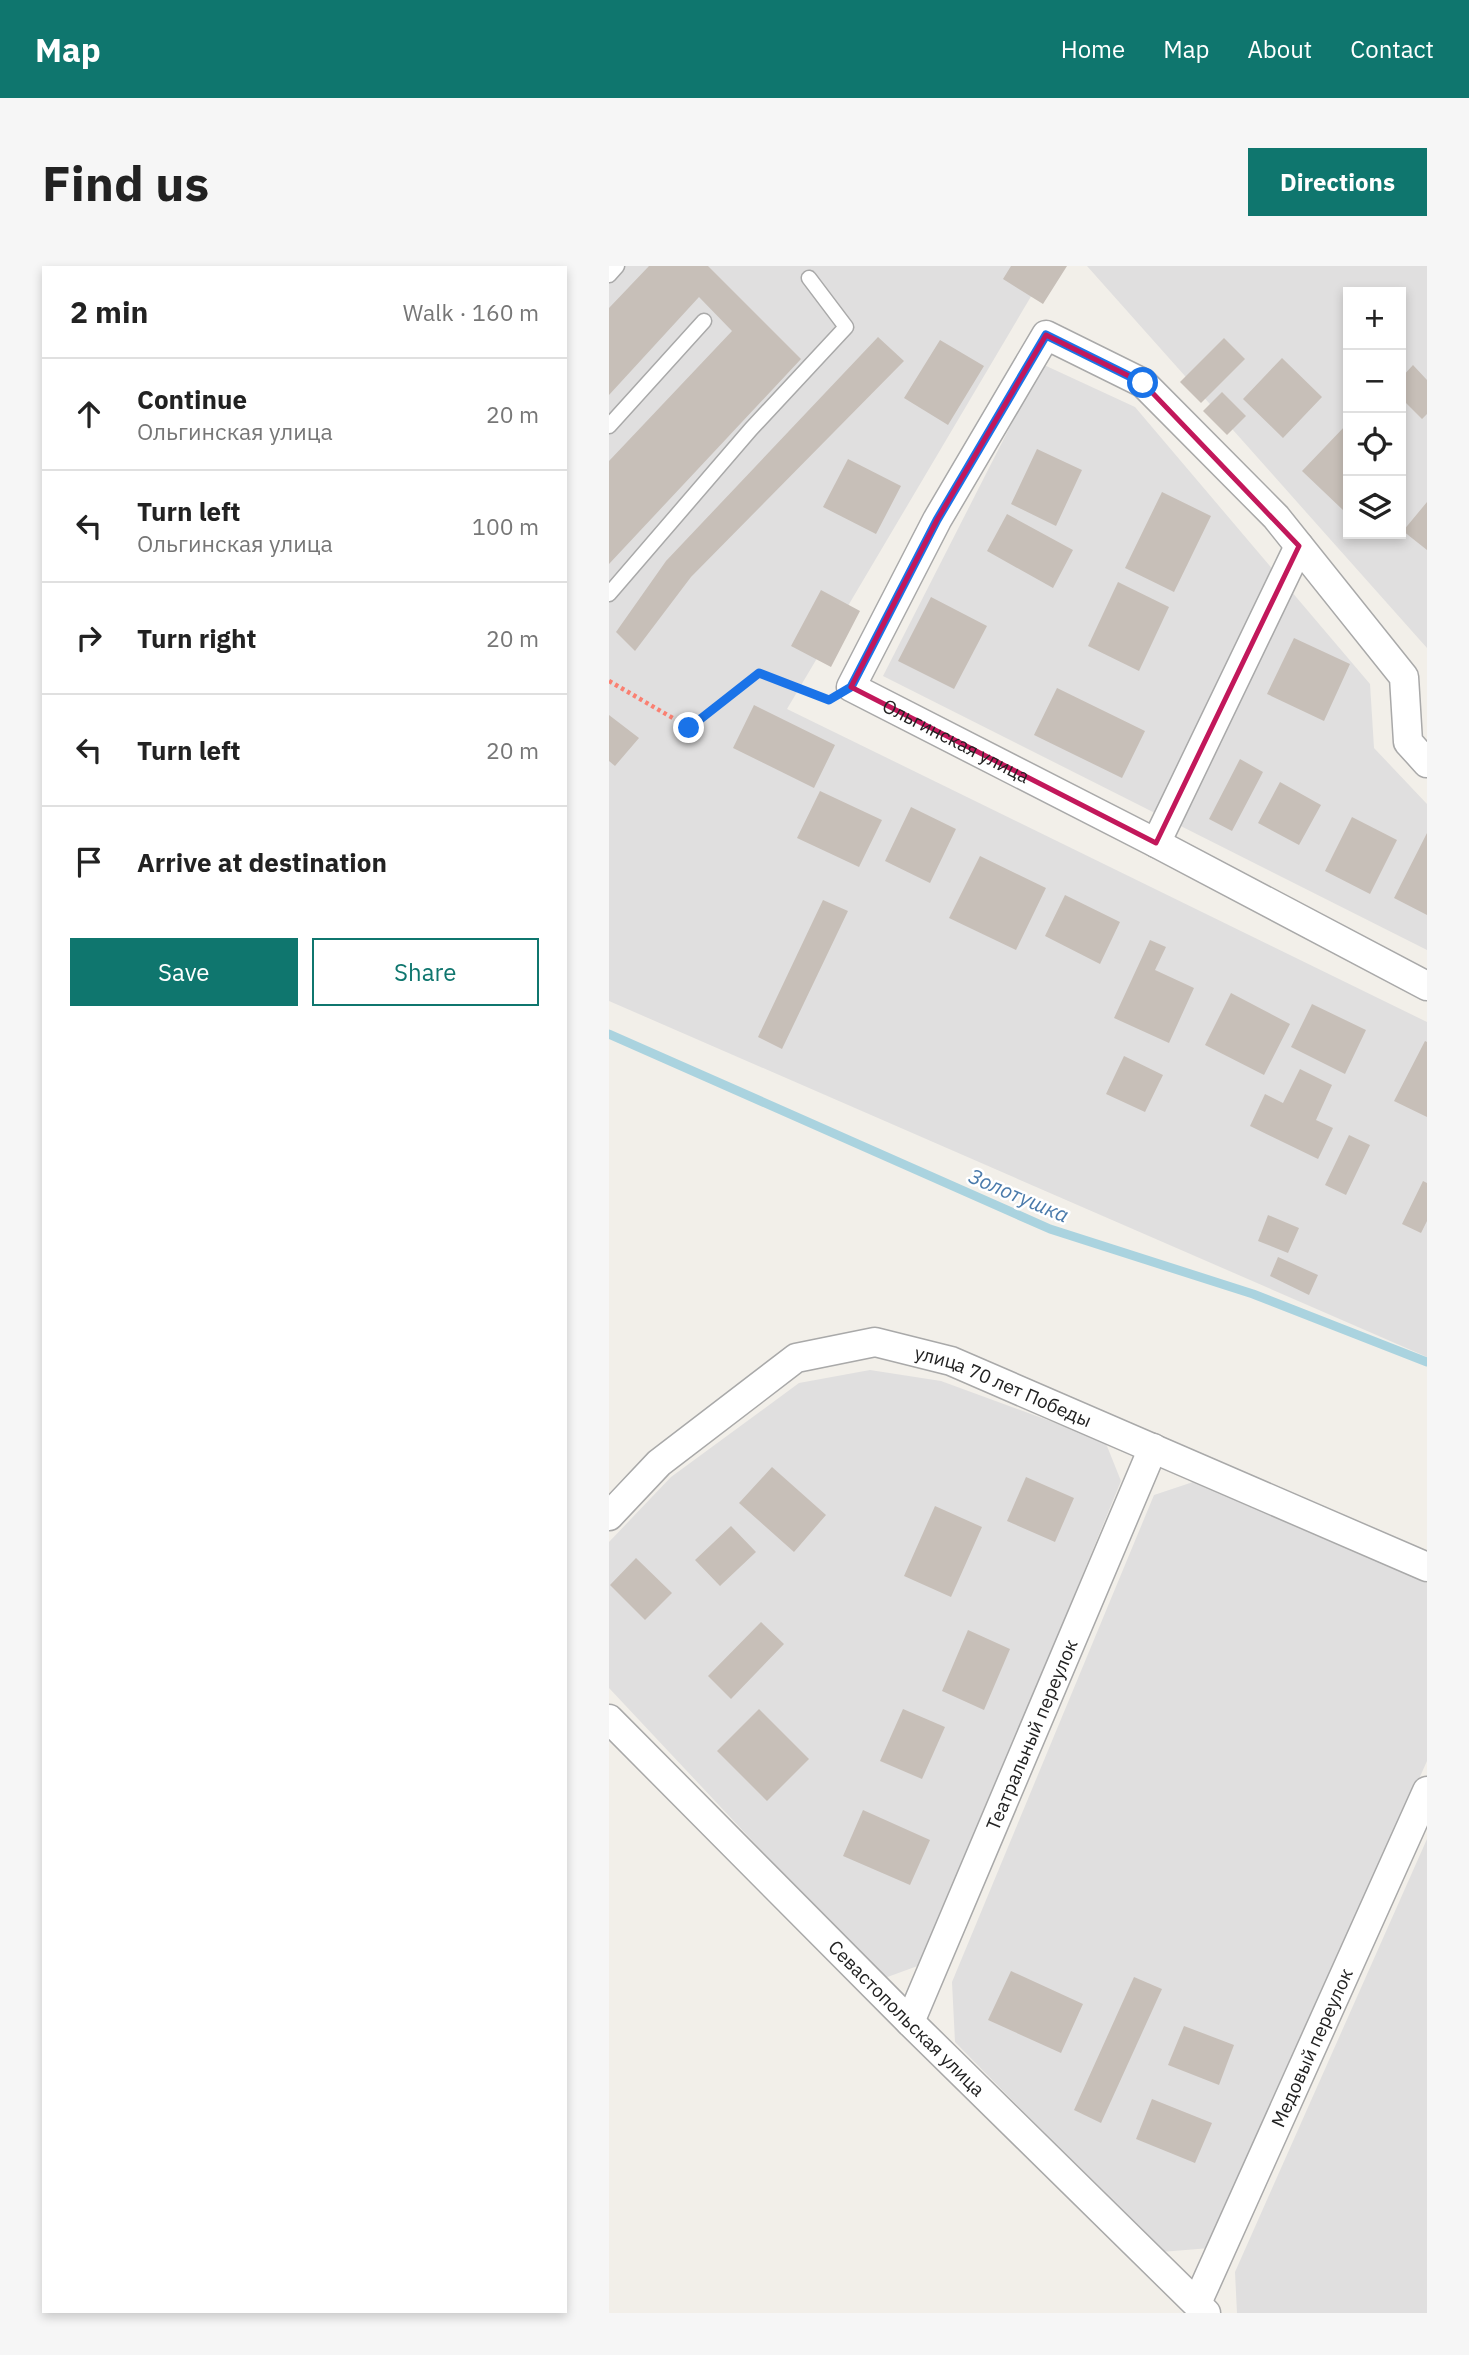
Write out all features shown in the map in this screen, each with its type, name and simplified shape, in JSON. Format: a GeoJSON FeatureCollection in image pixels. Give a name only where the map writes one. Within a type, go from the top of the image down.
{"type":"FeatureCollection","features":[{"type":"Feature","properties":{"kind":"street"},"geometry":{"type":"LineString","coordinates":[[851,687],[937,520],[1046,335],[1143,383],[1276,517],[1404,677],[1408,742],[1427,763]]}},
{"type":"Feature","properties":{"kind":"street"},"geometry":{"type":"LineString","coordinates":[[1156,843],[1299,546]]}},
{"type":"Feature","properties":{"kind":"street","name":"Ольгинская улица"},"geometry":{"type":"LineString","coordinates":[[851,687],[1427,986]]}},
{"type":"Feature","properties":{"kind":"street","name":"улица 70 лет Победы"},"geometry":{"type":"LineString","coordinates":[[609,1516],[659,1463],[796,1357],[875,1342],[951,1361],[1427,1567]]}},
{"type":"Feature","properties":{"kind":"street","name":"Театральный переулок"},"geometry":{"type":"LineString","coordinates":[[910,2022],[1153,1448]]}},
{"type":"Feature","properties":{"kind":"street","name":"Севастопольская улица"},"geometry":{"type":"LineString","coordinates":[[609,1719],[910,2022],[1201,2308]]}},
{"type":"Feature","properties":{"kind":"street","name":"Медовый переулок"},"geometry":{"type":"LineString","coordinates":[[1201,2308],[1427,1791]]}},
{"type":"Feature","properties":{"kind":"lane"},"geometry":{"type":"LineString","coordinates":[[609,275],[617,266]]}},
{"type":"Feature","properties":{"kind":"lane"},"geometry":{"type":"LineString","coordinates":[[609,594],[751,429],[846,327],[809,278]]}},
{"type":"Feature","properties":{"kind":"lane"},"geometry":{"type":"LineString","coordinates":[[609,426],[704,321]]}},
{"type":"Feature","properties":{"kind":"path"},"geometry":{"type":"LineString","coordinates":[[609,681],[689,728],[759,673],[829,700],[851,687]]}},
{"type":"Feature","properties":{"kind":"highlighted area"},"geometry":{"type":"Polygon","coordinates":[[[1046,335],[1143,383],[1299,546],[1156,843],[851,687],[937,520],[1046,335]]]}},
{"type":"Feature","properties":{"kind":"shaded area"},"geometry":{"type":"Polygon","coordinates":[[[609,266],[1049,266],[787,709],[1427,1022],[1427,1357],[609,1001],[609,266]]]}},
{"type":"Feature","properties":{"kind":"shaded area"},"geometry":{"type":"Polygon","coordinates":[[[1087,266],[1427,266],[1427,648],[1087,266]]]}},
{"type":"Feature","properties":{"kind":"shaded area"},"geometry":{"type":"Polygon","coordinates":[[[1042,364],[1135,407],[1370,684],[1374,748],[1427,804],[1427,950],[883,676],[1042,364]]]}},
{"type":"Feature","properties":{"kind":"shaded area"},"geometry":{"type":"Polygon","coordinates":[[[870,1370],[941,1381],[1105,1441],[1121,1481],[923,1964],[882,1979],[609,1688],[609,1542],[671,1477],[799,1383],[870,1370]]]}},
{"type":"Feature","properties":{"kind":"shaded area"},"geometry":{"type":"Polygon","coordinates":[[[1193,1482],[1427,1583],[1427,1761],[1210,2248],[1161,2252],[955,2042],[952,1982],[1154,1495],[1193,1482]]]}},
{"type":"Feature","properties":{"kind":"shaded area"},"geometry":{"type":"Polygon","coordinates":[[[1427,1839],[1427,2313],[1237,2313],[1235,2272],[1427,1839]]]}},
{"type":"Feature","properties":{"kind":"building"},"geometry":{"type":"Polygon","coordinates":[[[649,266],[708,266],[801,359],[609,564],[609,461],[732,331],[699,297],[609,395],[609,308],[649,266]]]}},
{"type":"Feature","properties":{"kind":"building"},"geometry":{"type":"Polygon","coordinates":[[[1011,266],[1067,266],[1043,304],[1003,279],[1011,266]]]}},
{"type":"Feature","properties":{"kind":"building"},"geometry":{"type":"Polygon","coordinates":[[[878,337],[904,361],[691,577],[635,651],[616,632],[666,561],[878,337]]]}},
{"type":"Feature","properties":{"kind":"building"},"geometry":{"type":"Polygon","coordinates":[[[1224,338],[1245,359],[1201,403],[1180,382],[1224,338]]]}},
{"type":"Feature","properties":{"kind":"building"},"geometry":{"type":"Polygon","coordinates":[[[940,340],[984,366],[948,425],[904,398],[940,340]]]}},
{"type":"Feature","properties":{"kind":"building"},"geometry":{"type":"Polygon","coordinates":[[[1282,358],[1322,397],[1283,438],[1243,399],[1282,358]]]}},
{"type":"Feature","properties":{"kind":"building"},"geometry":{"type":"Polygon","coordinates":[[[1413,365],[1427,380],[1427,414],[1422,419],[1406,403],[1406,373],[1413,365]]]}},
{"type":"Feature","properties":{"kind":"building"},"geometry":{"type":"Polygon","coordinates":[[[1222,392],[1246,416],[1227,435],[1203,411],[1222,392]]]}},
{"type":"Feature","properties":{"kind":"building"},"geometry":{"type":"Polygon","coordinates":[[[1343,428],[1343,510],[1302,471],[1343,428]]]}},
{"type":"Feature","properties":{"kind":"building"},"geometry":{"type":"Polygon","coordinates":[[[1037,449],[1082,470],[1056,526],[1011,504],[1037,449]]]}},
{"type":"Feature","properties":{"kind":"building"},"geometry":{"type":"Polygon","coordinates":[[[848,459],[901,486],[876,534],[823,507],[848,459]]]}},
{"type":"Feature","properties":{"kind":"building"},"geometry":{"type":"Polygon","coordinates":[[[1162,492],[1211,516],[1174,592],[1125,568],[1162,492]]]}},
{"type":"Feature","properties":{"kind":"building"},"geometry":{"type":"Polygon","coordinates":[[[1427,502],[1427,550],[1406,533],[1406,527],[1427,502]]]}},
{"type":"Feature","properties":{"kind":"building"},"geometry":{"type":"Polygon","coordinates":[[[1007,514],[1073,550],[1053,588],[987,551],[1007,514]]]}},
{"type":"Feature","properties":{"kind":"building"},"geometry":{"type":"Polygon","coordinates":[[[1118,582],[1169,607],[1139,671],[1088,646],[1118,582]]]}},
{"type":"Feature","properties":{"kind":"building"},"geometry":{"type":"Polygon","coordinates":[[[821,590],[860,611],[831,667],[791,646],[821,590]]]}},
{"type":"Feature","properties":{"kind":"building"},"geometry":{"type":"Polygon","coordinates":[[[931,597],[987,626],[954,689],[898,661],[931,597]]]}},
{"type":"Feature","properties":{"kind":"building"},"geometry":{"type":"Polygon","coordinates":[[[1294,638],[1350,664],[1324,721],[1267,694],[1294,638]]]}},
{"type":"Feature","properties":{"kind":"building"},"geometry":{"type":"Polygon","coordinates":[[[1057,688],[1145,731],[1122,778],[1034,735],[1057,688]]]}},
{"type":"Feature","properties":{"kind":"building"},"geometry":{"type":"Polygon","coordinates":[[[754,705],[835,745],[814,788],[733,748],[754,705]]]}},
{"type":"Feature","properties":{"kind":"building"},"geometry":{"type":"Polygon","coordinates":[[[609,715],[639,738],[615,766],[609,761],[609,715]]]}},
{"type":"Feature","properties":{"kind":"building"},"geometry":{"type":"Polygon","coordinates":[[[1240,759],[1263,772],[1232,831],[1209,819],[1240,759]]]}},
{"type":"Feature","properties":{"kind":"building"},"geometry":{"type":"Polygon","coordinates":[[[1280,782],[1321,805],[1299,845],[1258,823],[1280,782]]]}},
{"type":"Feature","properties":{"kind":"building"},"geometry":{"type":"Polygon","coordinates":[[[820,791],[882,820],[859,867],[797,838],[820,791]]]}},
{"type":"Feature","properties":{"kind":"building"},"geometry":{"type":"Polygon","coordinates":[[[911,807],[956,829],[930,883],[885,861],[911,807]]]}},
{"type":"Feature","properties":{"kind":"building"},"geometry":{"type":"Polygon","coordinates":[[[1352,817],[1397,840],[1370,894],[1325,871],[1352,817]]]}},
{"type":"Feature","properties":{"kind":"building"},"geometry":{"type":"Polygon","coordinates":[[[1427,833],[1427,915],[1394,898],[1427,833]]]}},
{"type":"Feature","properties":{"kind":"building"},"geometry":{"type":"Polygon","coordinates":[[[980,856],[1046,888],[1016,950],[949,918],[980,856]]]}},
{"type":"Feature","properties":{"kind":"building"},"geometry":{"type":"Polygon","coordinates":[[[1065,895],[1120,922],[1100,964],[1045,936],[1065,895]]]}},
{"type":"Feature","properties":{"kind":"building"},"geometry":{"type":"Polygon","coordinates":[[[823,900],[848,911],[782,1049],[758,1037],[823,900]]]}},
{"type":"Feature","properties":{"kind":"building"},"geometry":{"type":"Polygon","coordinates":[[[1150,940],[1166,947],[1155,970],[1194,988],[1169,1043],[1114,1018],[1150,940]]]}},
{"type":"Feature","properties":{"kind":"building"},"geometry":{"type":"Polygon","coordinates":[[[1231,993],[1290,1024],[1264,1075],[1205,1045],[1231,993]]]}},
{"type":"Feature","properties":{"kind":"building"},"geometry":{"type":"Polygon","coordinates":[[[1312,1004],[1366,1030],[1345,1074],[1291,1047],[1312,1004]]]}},
{"type":"Feature","properties":{"kind":"building"},"geometry":{"type":"Polygon","coordinates":[[[1425,1041],[1427,1042],[1427,1117],[1394,1101],[1425,1041]]]}},
{"type":"Feature","properties":{"kind":"building"},"geometry":{"type":"Polygon","coordinates":[[[1124,1056],[1163,1075],[1145,1112],[1106,1094],[1124,1056]]]}},
{"type":"Feature","properties":{"kind":"building"},"geometry":{"type":"Polygon","coordinates":[[[1300,1069],[1332,1085],[1316,1120],[1333,1128],[1318,1159],[1250,1126],[1265,1094],[1283,1103],[1300,1069]]]}},
{"type":"Feature","properties":{"kind":"building"},"geometry":{"type":"Polygon","coordinates":[[[1349,1135],[1370,1145],[1346,1195],[1325,1185],[1349,1135]]]}},
{"type":"Feature","properties":{"kind":"building"},"geometry":{"type":"Polygon","coordinates":[[[1423,1181],[1427,1183],[1427,1221],[1421,1233],[1402,1224],[1423,1181]]]}},
{"type":"Feature","properties":{"kind":"building"},"geometry":{"type":"Polygon","coordinates":[[[1268,1215],[1299,1228],[1288,1253],[1258,1241],[1268,1215]]]}},
{"type":"Feature","properties":{"kind":"building"},"geometry":{"type":"Polygon","coordinates":[[[1278,1257],[1318,1275],[1309,1295],[1270,1276],[1278,1257]]]}},
{"type":"Feature","properties":{"kind":"building"},"geometry":{"type":"Polygon","coordinates":[[[772,1467],[826,1515],[794,1552],[739,1503],[772,1467]]]}},
{"type":"Feature","properties":{"kind":"building"},"geometry":{"type":"Polygon","coordinates":[[[1026,1477],[1074,1498],[1055,1542],[1007,1521],[1026,1477]]]}},
{"type":"Feature","properties":{"kind":"building"},"geometry":{"type":"Polygon","coordinates":[[[935,1506],[982,1527],[951,1597],[904,1576],[935,1506]]]}},
{"type":"Feature","properties":{"kind":"building"},"geometry":{"type":"Polygon","coordinates":[[[731,1526],[756,1552],[720,1586],[695,1560],[731,1526]]]}},
{"type":"Feature","properties":{"kind":"building"},"geometry":{"type":"Polygon","coordinates":[[[636,1558],[672,1593],[645,1620],[610,1585],[636,1558]]]}},
{"type":"Feature","properties":{"kind":"building"},"geometry":{"type":"Polygon","coordinates":[[[761,1622],[784,1644],[731,1699],[708,1676],[761,1622]]]}},
{"type":"Feature","properties":{"kind":"building"},"geometry":{"type":"Polygon","coordinates":[[[968,1630],[1010,1649],[984,1710],[942,1691],[968,1630]]]}},
{"type":"Feature","properties":{"kind":"building"},"geometry":{"type":"Polygon","coordinates":[[[759,1709],[809,1759],[767,1801],[717,1751],[759,1709]]]}},
{"type":"Feature","properties":{"kind":"building"},"geometry":{"type":"Polygon","coordinates":[[[903,1709],[945,1727],[922,1779],[880,1761],[903,1709]]]}},
{"type":"Feature","properties":{"kind":"building"},"geometry":{"type":"Polygon","coordinates":[[[863,1810],[930,1840],[910,1885],[843,1856],[863,1810]]]}},
{"type":"Feature","properties":{"kind":"building"},"geometry":{"type":"Polygon","coordinates":[[[1011,1971],[1083,2004],[1061,2053],[988,2020],[1011,1971]]]}},
{"type":"Feature","properties":{"kind":"building"},"geometry":{"type":"Polygon","coordinates":[[[1134,1977],[1162,1989],[1101,2123],[1074,2110],[1134,1977]]]}},
{"type":"Feature","properties":{"kind":"building"},"geometry":{"type":"Polygon","coordinates":[[[1184,2026],[1234,2045],[1219,2085],[1168,2065],[1184,2026]]]}},
{"type":"Feature","properties":{"kind":"building"},"geometry":{"type":"Polygon","coordinates":[[[1152,2099],[1212,2123],[1195,2163],[1136,2139],[1152,2099]]]}},
{"type":"Feature","properties":{"kind":"waterway","name":"Золотушка"},"geometry":{"type":"LineString","coordinates":[[609,1034],[1050,1229],[1253,1294],[1427,1362]]}},
{"type":"Feature","properties":{"kind":"route"},"geometry":{"type":"LineString","coordinates":[[689,728],[759,673],[829,700],[851,687],[937,520],[1046,335],[1143,383]]}}]}
